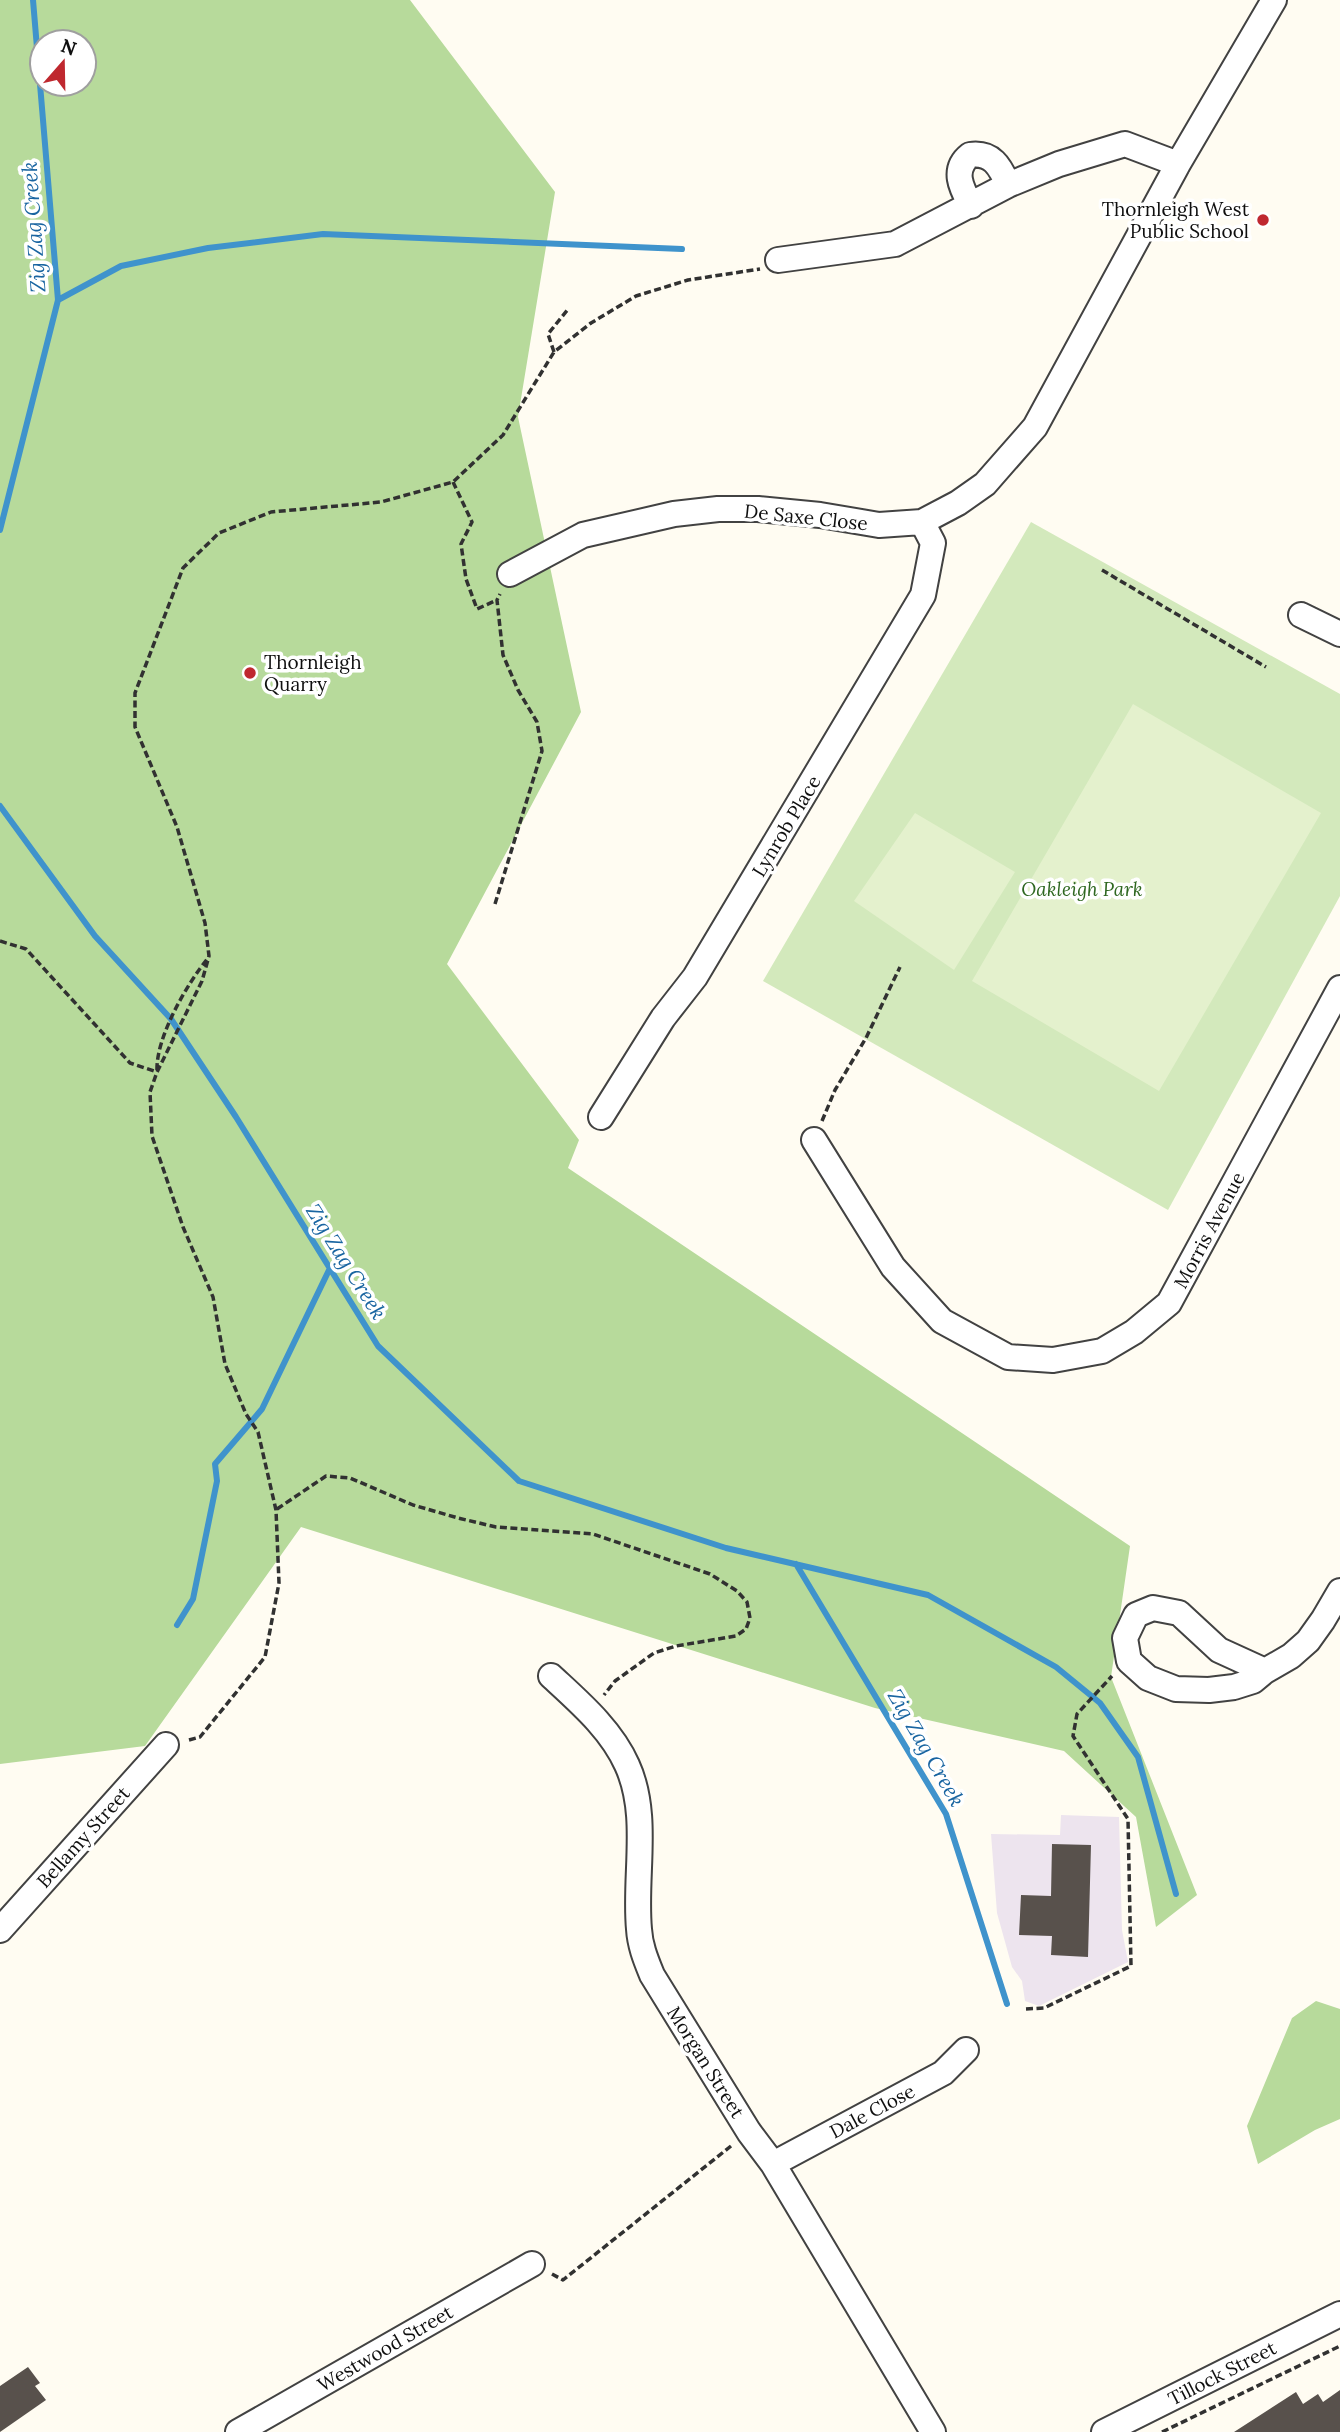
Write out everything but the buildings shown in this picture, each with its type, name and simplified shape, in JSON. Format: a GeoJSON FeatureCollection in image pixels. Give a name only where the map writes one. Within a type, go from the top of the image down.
{"type":"FeatureCollection","features":[{"type":"Feature","properties":{"kind":"street","name":"De Saxe Close"},"geometry":{"type":"LineString","coordinates":[[510,573],[583,535],[674,514],[718,509],[758,509],[820,514],[879,526],[922,522],[958,503],[985,484],[1035,427],[1178,164],[1274,0]]}},
{"type":"Feature","properties":{"kind":"street"},"geometry":{"type":"LineString","coordinates":[[778,260],[895,244],[1008,185],[1059,164],[1125,144],[1178,164]]}},
{"type":"Feature","properties":{"kind":"street"},"geometry":{"type":"LineString","coordinates":[[971,206],[962,189],[959,172],[961,165],[970,156],[986,155],[995,161],[1008,185]]}},
{"type":"Feature","properties":{"kind":"street","name":"Lynrob Place"},"geometry":{"type":"LineString","coordinates":[[601,1117],[663,1018],[695,977],[923,595],[933,543],[922,522]]}},
{"type":"Feature","properties":{"kind":"street"},"geometry":{"type":"LineString","coordinates":[[1301,615],[1340,634]]}},
{"type":"Feature","properties":{"kind":"street","name":"Morris Avenue"},"geometry":{"type":"LineString","coordinates":[[814,1140],[893,1267],[942,1321],[1008,1357],[1053,1360],[1102,1351],[1134,1332],[1170,1303],[1340,988]]}},
{"type":"Feature","properties":{"kind":"street"},"geometry":{"type":"LineString","coordinates":[[1265,1671],[1219,1650],[1179,1613],[1153,1608],[1136,1615],[1125,1638],[1129,1661],[1148,1678],[1176,1689],[1209,1690],[1234,1687],[1253,1681],[1291,1656],[1308,1641],[1324,1620],[1340,1591]]}},
{"type":"Feature","properties":{"kind":"street","name":"Morgan Street"},"geometry":{"type":"LineString","coordinates":[[551,1676],[609,1735],[628,1767],[639,1813],[638,1928],[641,1947],[652,1975],[749,2132],[773,2164],[933,2432]]}},
{"type":"Feature","properties":{"kind":"street","name":"Bellamy Street"},"geometry":{"type":"LineString","coordinates":[[0,1930],[166,1745]]}},
{"type":"Feature","properties":{"kind":"street","name":"Dale Close"},"geometry":{"type":"LineString","coordinates":[[773,2164],[943,2073],[966,2050]]}},
{"type":"Feature","properties":{"kind":"street","name":"Westwood Street"},"geometry":{"type":"LineString","coordinates":[[238,2432],[532,2264]]}},
{"type":"Feature","properties":{"kind":"street","name":"Tillock Street"},"geometry":{"type":"LineString","coordinates":[[1104,2432],[1340,2314]]}},
{"type":"Feature","properties":{"kind":"path"},"geometry":{"type":"LineString","coordinates":[[166,1745],[200,1737],[265,1657],[279,1583],[276,1510],[258,1432],[246,1414],[225,1364],[212,1297],[183,1227],[152,1136],[150,1092],[161,1063],[202,981],[209,956],[205,923],[177,827],[135,727],[135,693],[183,568],[219,533],[271,512],[381,502],[453,482],[503,435],[554,352],[591,323],[636,296],[688,280],[766,268],[778,260]]}},
{"type":"Feature","properties":{"kind":"path"},"geometry":{"type":"LineString","coordinates":[[554,352],[548,334],[569,308]]}},
{"type":"Feature","properties":{"kind":"path"},"geometry":{"type":"LineString","coordinates":[[453,482],[472,522],[461,544],[466,579],[477,609],[497,600]]}},
{"type":"Feature","properties":{"kind":"path"},"geometry":{"type":"LineString","coordinates":[[1102,570],[1266,667]]}},
{"type":"Feature","properties":{"kind":"path"},"geometry":{"type":"LineString","coordinates":[[495,904],[542,751],[537,722],[518,690],[503,655],[497,600],[510,573]]}},
{"type":"Feature","properties":{"kind":"path"},"geometry":{"type":"LineString","coordinates":[[0,941],[26,949],[131,1063],[157,1072]]}},
{"type":"Feature","properties":{"kind":"path"},"geometry":{"type":"LineString","coordinates":[[157,1072],[156,1058],[171,1020],[197,971],[209,956]]}},
{"type":"Feature","properties":{"kind":"path"},"geometry":{"type":"LineString","coordinates":[[814,1140],[835,1090],[866,1038],[900,967]]}},
{"type":"Feature","properties":{"kind":"path"},"geometry":{"type":"LineString","coordinates":[[276,1510],[326,1476],[350,1478],[413,1505],[496,1527],[593,1534],[710,1574],[737,1591],[747,1602],[750,1618],[746,1629],[736,1636],[677,1646],[654,1653],[615,1681]]}},
{"type":"Feature","properties":{"kind":"path"},"geometry":{"type":"LineString","coordinates":[[1026,2009],[1044,2008],[1131,1966],[1128,1819],[1073,1736],[1077,1714],[1111,1677]]}},
{"type":"Feature","properties":{"kind":"path"},"geometry":{"type":"LineString","coordinates":[[532,2264],[562,2280],[749,2132]]}},
{"type":"Feature","properties":{"kind":"path"},"geometry":{"type":"LineString","coordinates":[[1162,2432],[1340,2346]]}},
{"type":"Feature","properties":{"kind":"shaded area"},"geometry":{"type":"Polygon","coordinates":[[[1061,1815],[1119,1817],[1122,1930],[1128,1962],[1039,2006],[1025,2001],[1022,1981],[1012,1967],[997,1913],[991,1834],[1060,1835],[1061,1815]]]}},
{"type":"Feature","properties":{"kind":"green space"},"geometry":{"type":"Polygon","coordinates":[[[0,0],[410,0],[555,192],[518,417],[581,712],[447,964],[579,1140],[568,1168],[1130,1546],[1111,1677],[1197,1895],[1156,1927],[1136,1817],[1064,1751],[875,1708],[301,1527],[145,1746],[0,1764],[0,0]]]}},
{"type":"Feature","properties":{"kind":"green space","name":"Oakleigh Park"},"geometry":{"type":"Polygon","coordinates":[[[1031,522],[1340,694],[1340,896],[1168,1210],[763,981],[1031,522]]]}},
{"type":"Feature","properties":{"kind":"green space"},"geometry":{"type":"Polygon","coordinates":[[[1133,704],[1321,813],[1159,1091],[972,981],[1133,704]]]}},
{"type":"Feature","properties":{"kind":"green space"},"geometry":{"type":"Polygon","coordinates":[[[915,813],[1015,872],[954,970],[854,901],[915,813]]]}},
{"type":"Feature","properties":{"kind":"green space"},"geometry":{"type":"Polygon","coordinates":[[[1316,2001],[1340,2009],[1340,2119],[1315,2130],[1258,2164],[1247,2126],[1292,2018],[1316,2001]]]}},
{"type":"Feature","properties":{"kind":"waterway","name":"Zig Zag Creek"},"geometry":{"type":"LineString","coordinates":[[0,530],[58,300],[33,0]]}},
{"type":"Feature","properties":{"kind":"waterway"},"geometry":{"type":"LineString","coordinates":[[58,300],[121,266],[208,248],[323,234],[682,249]]}},
{"type":"Feature","properties":{"kind":"waterway","name":"Zig Zag Creek"},"geometry":{"type":"LineString","coordinates":[[0,806],[95,936],[171,1019],[236,1117],[378,1346],[519,1481],[726,1548],[928,1595],[1056,1667],[1100,1703],[1138,1757],[1176,1894]]}},
{"type":"Feature","properties":{"kind":"waterway"},"geometry":{"type":"LineString","coordinates":[[177,1625],[193,1599],[217,1481],[215,1464],[262,1409],[330,1268]]}},
{"type":"Feature","properties":{"kind":"waterway","name":"Zig Zag Creek"},"geometry":{"type":"LineString","coordinates":[[796,1564],[946,1814],[1007,2004]]}},
{"type":"Feature","properties":{"kind":"place","name":"Thornleigh West Public School"},"geometry":{"type":"Point","coordinates":[1263,220]}},
{"type":"Feature","properties":{"kind":"place","name":"Thornleigh Quarry"},"geometry":{"type":"Point","coordinates":[250,673]}}]}
